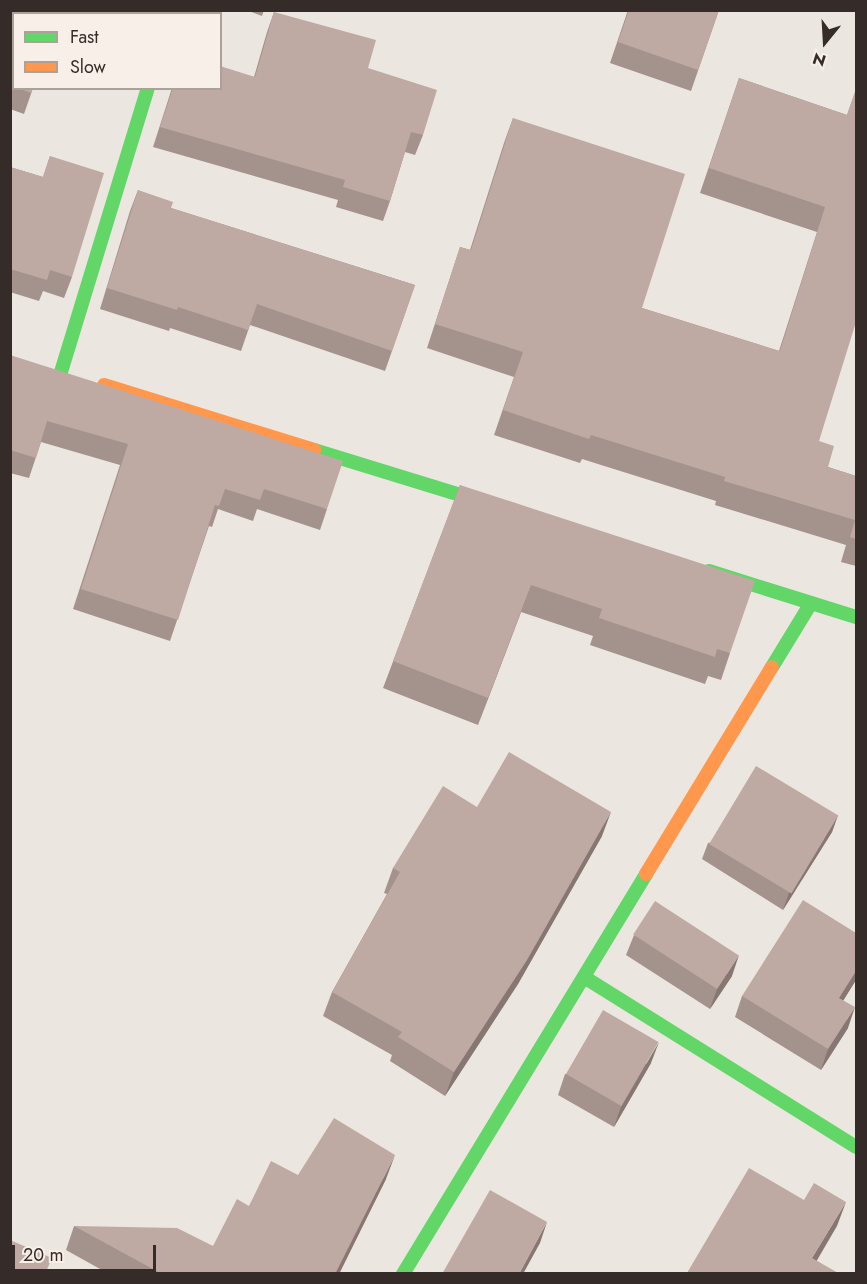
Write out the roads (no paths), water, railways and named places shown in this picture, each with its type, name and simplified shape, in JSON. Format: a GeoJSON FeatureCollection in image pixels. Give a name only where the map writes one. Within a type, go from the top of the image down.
{"type":"FeatureCollection","features":[{"type":"Feature","properties":{"kind":"street"},"geometry":{"type":"LineString","coordinates":[[147,90],[67,374],[516,512]]}},
{"type":"Feature","properties":{"kind":"street"},"geometry":{"type":"LineString","coordinates":[[698,568],[856,617]]}},
{"type":"Feature","properties":{"kind":"street"},"geometry":{"type":"LineString","coordinates":[[403,1274],[812,603]]}},
{"type":"Feature","properties":{"kind":"street"},"geometry":{"type":"LineString","coordinates":[[584,977],[856,1147]]}}]}
